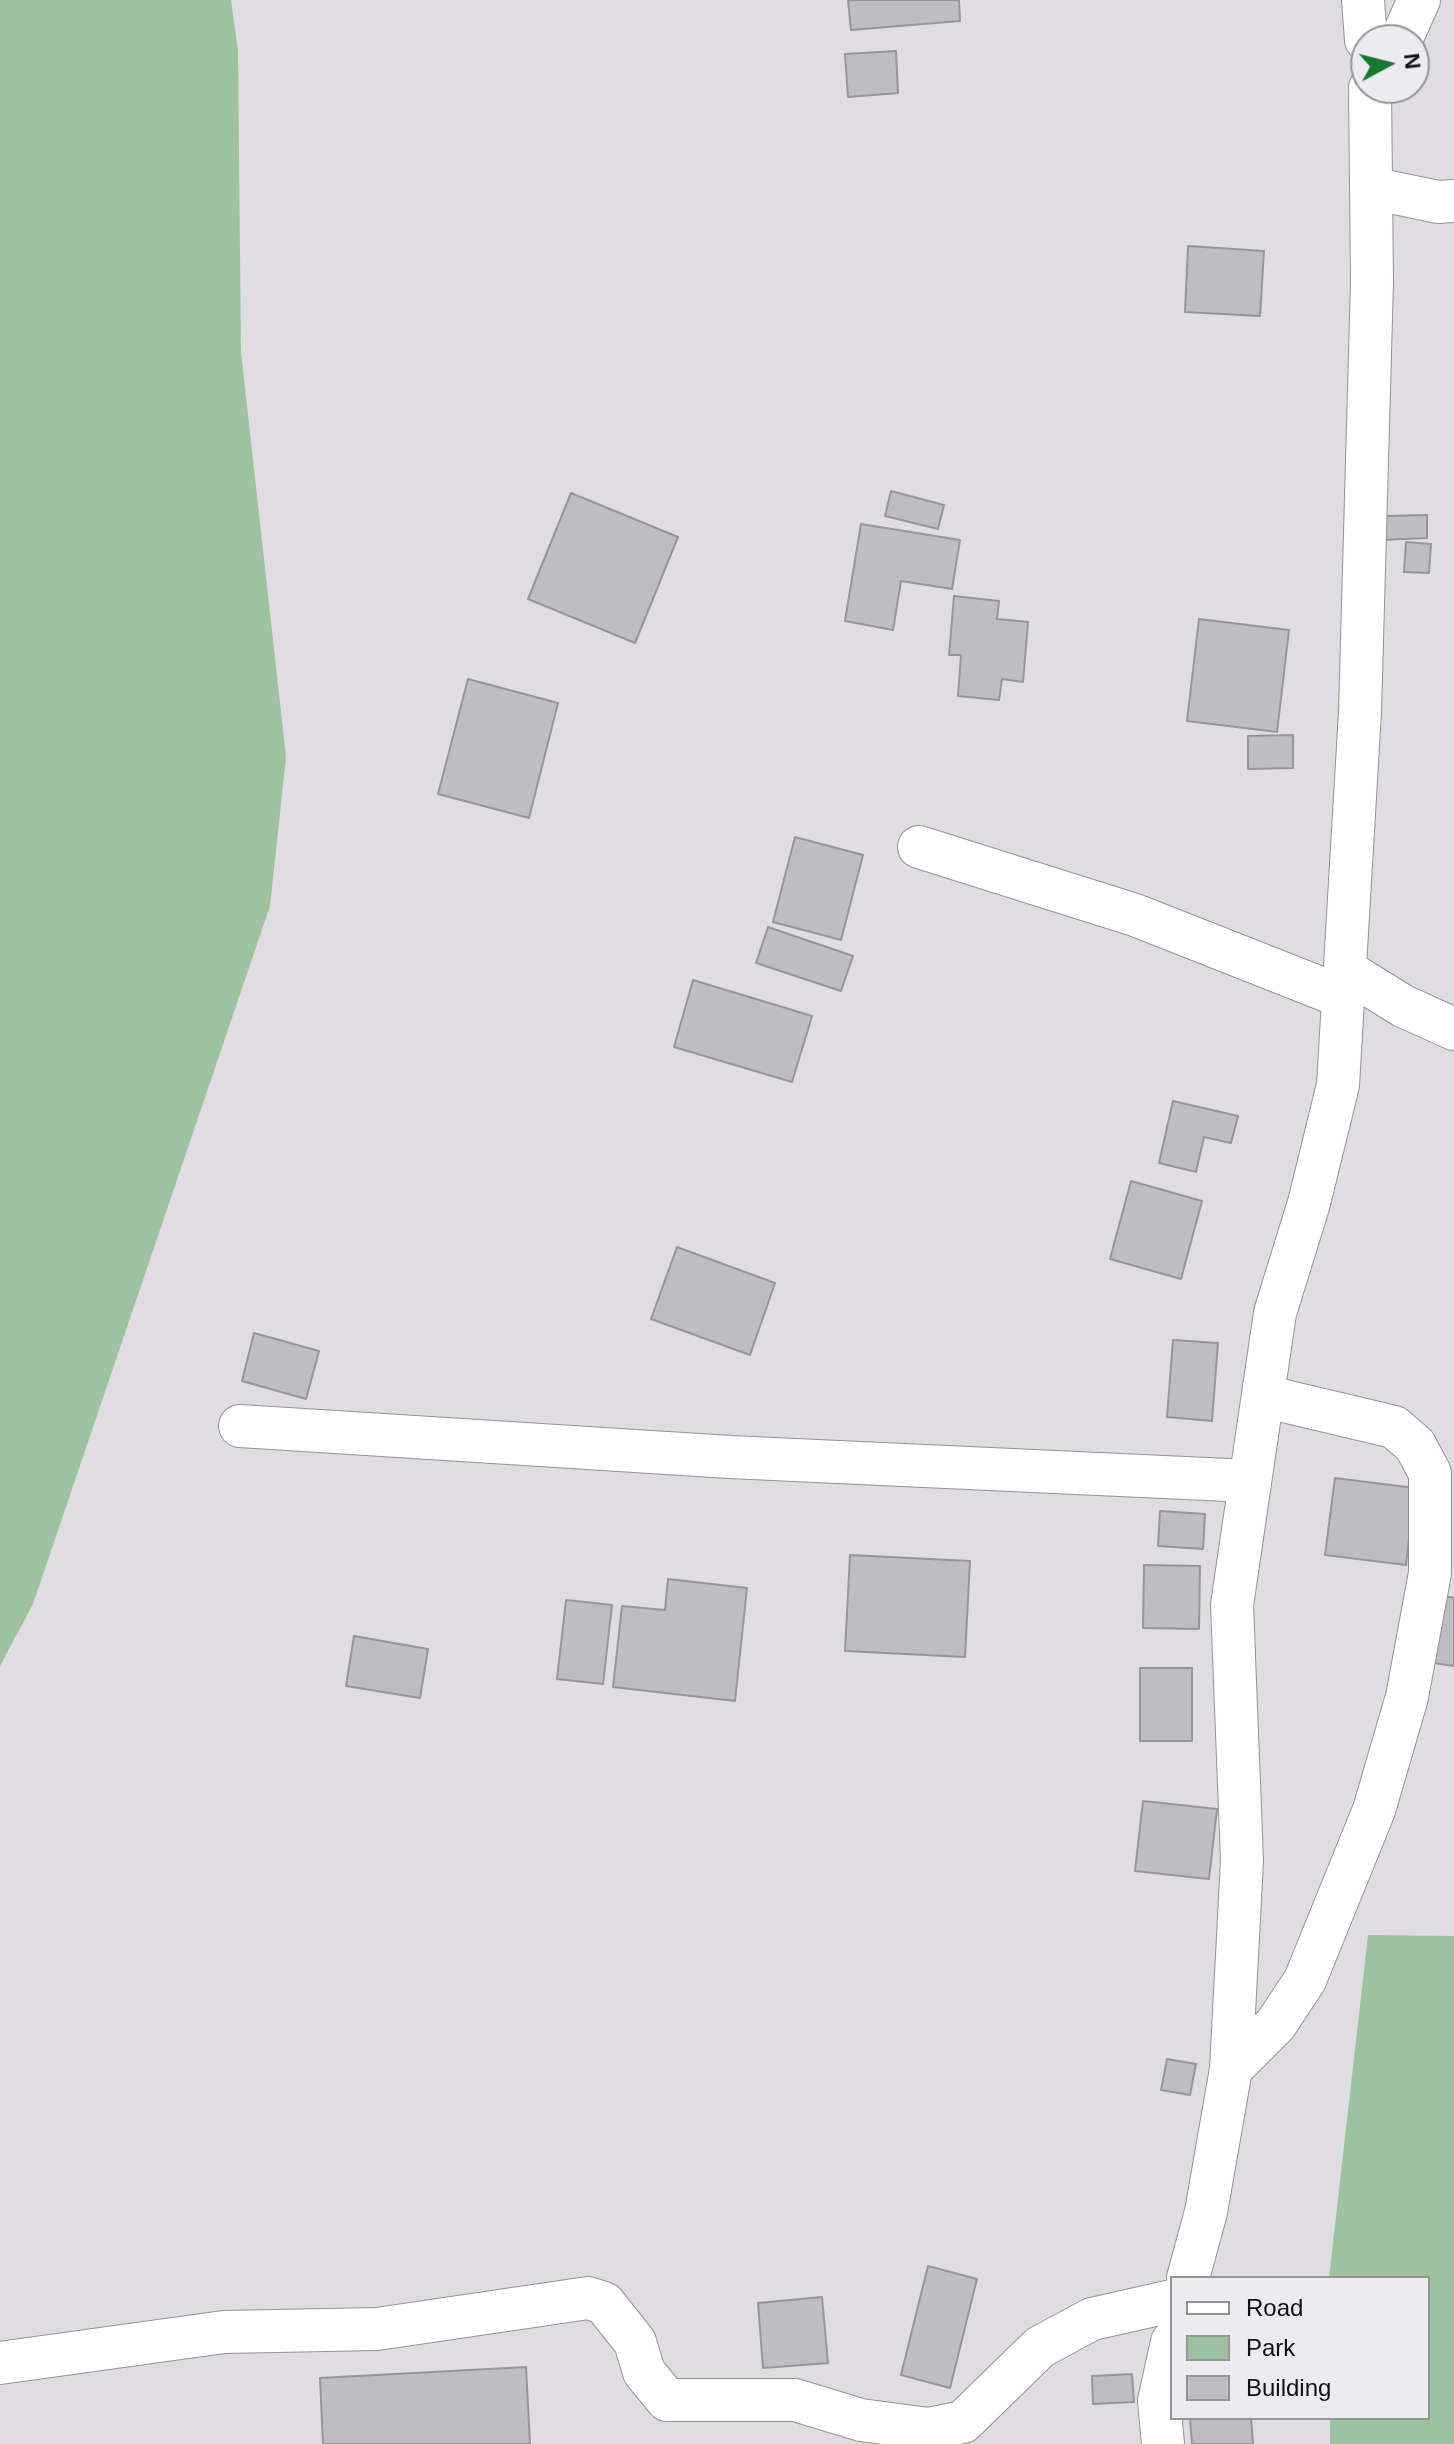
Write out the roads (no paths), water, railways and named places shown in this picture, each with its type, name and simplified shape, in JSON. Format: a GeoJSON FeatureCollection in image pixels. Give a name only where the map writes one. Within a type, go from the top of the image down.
{"type":"FeatureCollection","features":[{"type":"Feature","properties":{"kind":"street"},"geometry":{"type":"LineString","coordinates":[[1363,0],[1365,24]]}},
{"type":"Feature","properties":{"kind":"street"},"geometry":{"type":"LineString","coordinates":[[1408,24],[1419,0]]}},
{"type":"Feature","properties":{"kind":"street"},"geometry":{"type":"LineString","coordinates":[[1189,2276],[1206,2212],[1231,2069],[1242,1861],[1232,1605],[1275,1313],[1309,1203],[1338,1085],[1360,712],[1372,282],[1373,104]]}},
{"type":"Feature","properties":{"kind":"street"},"geometry":{"type":"LineString","coordinates":[[1371,188],[1438,202],[1454,201]]}},
{"type":"Feature","properties":{"kind":"street"},"geometry":{"type":"LineString","coordinates":[[919,847],[1344,983],[1454,1029]]}},
{"type":"Feature","properties":{"kind":"street"},"geometry":{"type":"LineString","coordinates":[[1231,2069],[1276,2024],[1305,1980],[1374,1810],[1407,1697],[1430,1573],[1430,1473],[1415,1445],[1394,1427],[1263,1396]]}},
{"type":"Feature","properties":{"kind":"street"},"geometry":{"type":"LineString","coordinates":[[240,1426],[730,1457],[1250,1481]]}},
{"type":"Feature","properties":{"kind":"street"},"geometry":{"type":"LineString","coordinates":[[0,2363],[224,2332],[377,2329],[588,2298],[604,2303],[635,2342],[644,2372],[667,2400],[795,2400],[861,2420],[928,2429],[963,2422],[1040,2347],[1092,2319],[1170,2301]]}},
{"type":"Feature","properties":{"kind":"street"},"geometry":{"type":"LineString","coordinates":[[1163,2444],[1159,2401],[1170,2351]]}}]}
